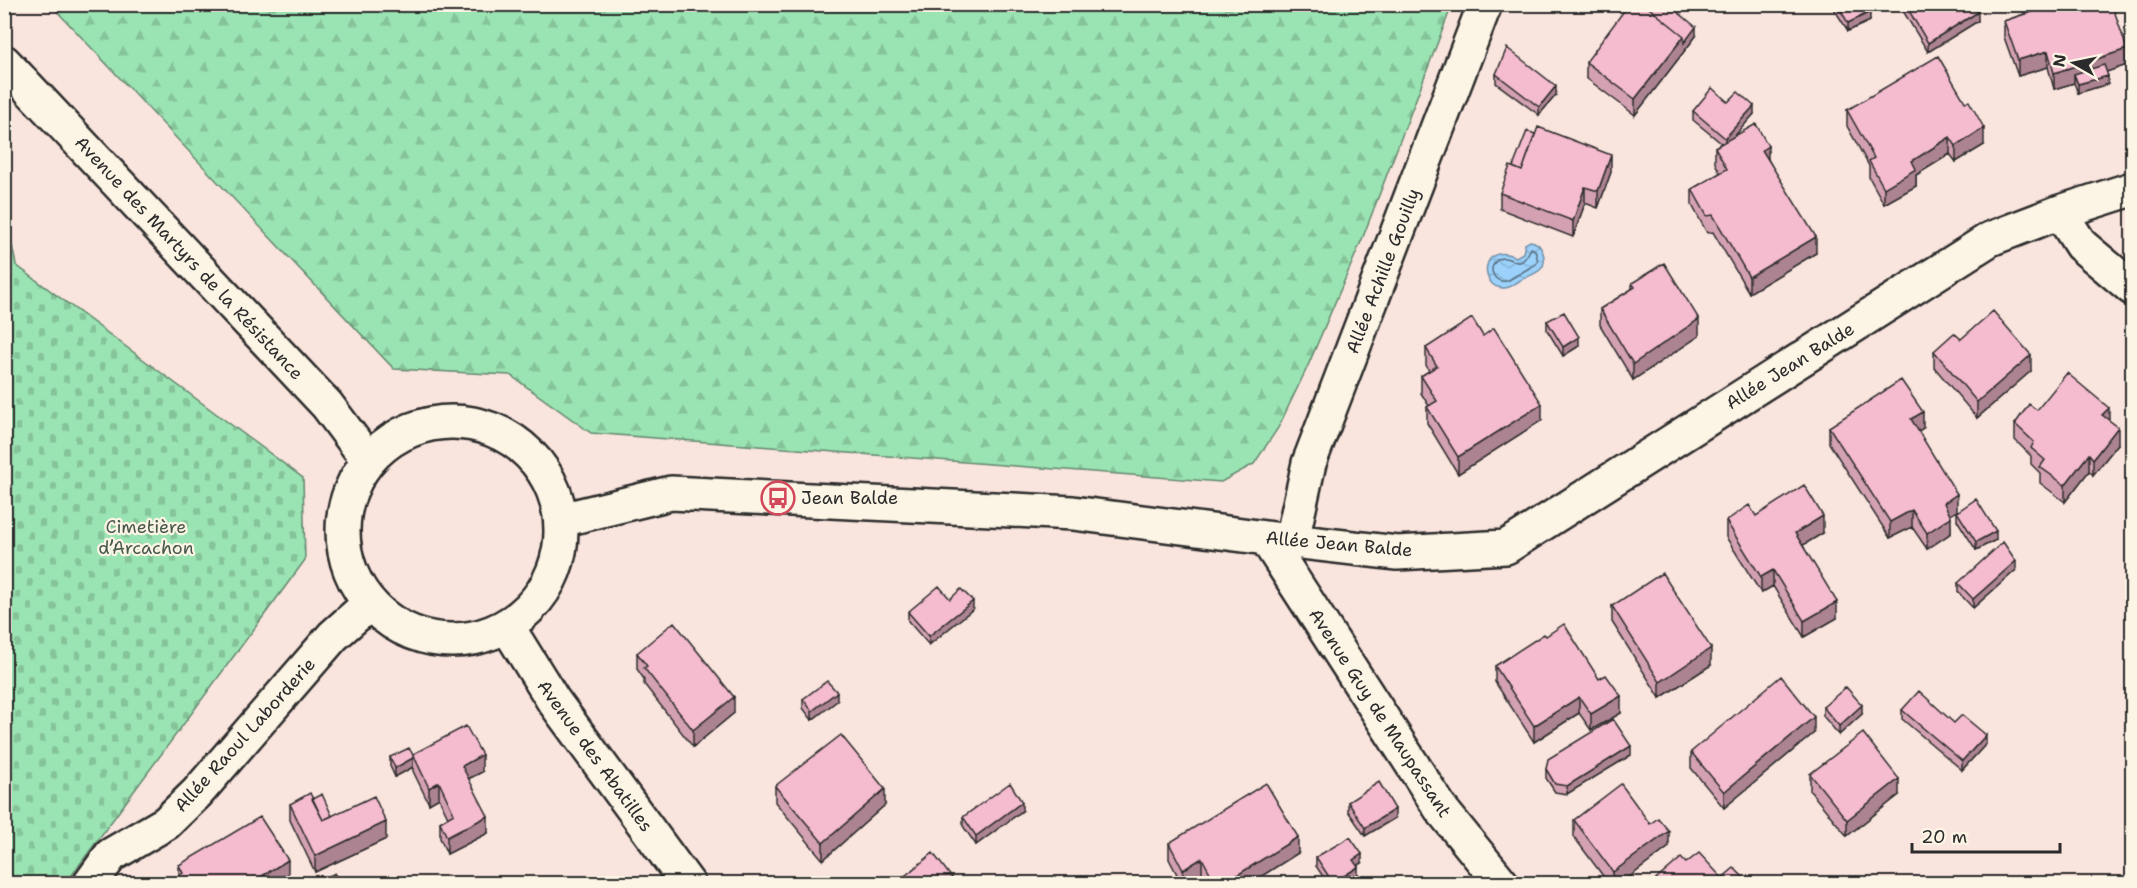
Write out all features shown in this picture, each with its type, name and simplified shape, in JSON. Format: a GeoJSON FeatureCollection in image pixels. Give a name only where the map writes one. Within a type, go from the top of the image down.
{"type":"FeatureCollection","features":[{"type":"Feature","properties":{"kind":"street","name":"Allée Achille Gouilly"},"geometry":{"type":"LineString","coordinates":[[1279,539],[1485,4]]}},
{"type":"Feature","properties":{"kind":"street","name":"Avenue des Martyrs de la Résistance"},"geometry":{"type":"LineString","coordinates":[[4,62],[327,405],[368,460]]}},
{"type":"Feature","properties":{"kind":"street","name":"Allée Jean Balde"},"geometry":{"type":"LineString","coordinates":[[561,520],[671,494],[1073,513],[1397,553],[1506,547],[1990,239],[2060,212],[2133,189]]}},
{"type":"Feature","properties":{"kind":"street"},"geometry":{"type":"LineString","coordinates":[[2060,212],[2081,245],[2133,288]]}},
{"type":"Feature","properties":{"kind":"street"},"geometry":{"type":"LineString","coordinates":[[442,422],[484,426],[522,446],[548,479],[561,520],[560,545],[555,569],[543,592],[526,611],[507,626],[479,637],[448,640],[419,636],[392,623],[370,603],[352,577],[344,547],[344,516],[352,486],[368,460],[402,434],[442,422]]}},
{"type":"Feature","properties":{"kind":"street","name":"Avenue Guy de Maupassant"},"geometry":{"type":"LineString","coordinates":[[1279,539],[1441,809],[1502,884]]}},
{"type":"Feature","properties":{"kind":"street","name":"Allée Raoul Laborderie"},"geometry":{"type":"LineString","coordinates":[[90,884],[111,855],[166,823],[197,793],[333,636],[370,603]]}},
{"type":"Feature","properties":{"kind":"street","name":"Avenue des Abatilles"},"geometry":{"type":"LineString","coordinates":[[507,626],[553,700],[688,884]]}},
{"type":"Feature","properties":{"kind":"green space"},"geometry":{"type":"Polygon","coordinates":[[[51,5],[1452,5],[1363,237],[1307,368],[1278,428],[1254,464],[1221,482],[591,433],[510,375],[394,369],[51,5]]]}},
{"type":"Feature","properties":{"kind":"green space","name":"Cimetière d’Arcachon"},"geometry":{"type":"Polygon","coordinates":[[[4,225],[9,230],[16,265],[303,478],[305,560],[66,883],[5,883],[4,225]]]}},
{"type":"Feature","properties":{"kind":"water"},"geometry":{"type":"Polygon","coordinates":[[[1530,241],[1538,245],[1543,253],[1544,262],[1541,269],[1504,288],[1490,281],[1487,266],[1495,255],[1504,253],[1516,257],[1523,253],[1525,244],[1530,241]]]}},
{"type":"Feature","properties":{"kind":"building"},"geometry":{"type":"Polygon","coordinates":[[[1629,4],[1644,4],[1684,36],[1635,99],[1586,62],[1629,4]]]}},
{"type":"Feature","properties":{"kind":"building"},"geometry":{"type":"Polygon","coordinates":[[[1644,4],[1668,4],[1696,27],[1684,43],[1684,36],[1644,4]]]}},
{"type":"Feature","properties":{"kind":"building"},"geometry":{"type":"Polygon","coordinates":[[[1837,4],[1865,4],[1870,12],[1848,23],[1837,4]]]}},
{"type":"Feature","properties":{"kind":"building"},"geometry":{"type":"Polygon","coordinates":[[[1905,4],[1971,4],[1978,12],[1928,43],[1905,4]]]}},
{"type":"Feature","properties":{"kind":"building"},"geometry":{"type":"Polygon","coordinates":[[[2023,4],[2055,4],[2026,14],[2023,4]]]}},
{"type":"Feature","properties":{"kind":"building"},"geometry":{"type":"Polygon","coordinates":[[[2055,4],[2112,4],[2127,49],[2054,73],[2048,51],[2018,60],[2004,21],[2055,4]]]}},
{"type":"Feature","properties":{"kind":"building"},"geometry":{"type":"Polygon","coordinates":[[[1507,48],[1556,86],[1539,107],[1496,74],[1507,48]]]}},
{"type":"Feature","properties":{"kind":"building"},"geometry":{"type":"Polygon","coordinates":[[[1938,56],[1965,102],[1969,101],[1984,128],[1956,146],[1950,137],[1912,161],[1916,169],[1884,188],[1869,161],[1874,158],[1847,110],[1938,56]]]}},
{"type":"Feature","properties":{"kind":"building"},"geometry":{"type":"Polygon","coordinates":[[[2104,65],[2108,76],[2078,84],[2074,74],[2104,65]]]}},
{"type":"Feature","properties":{"kind":"building"},"geometry":{"type":"Polygon","coordinates":[[[1712,88],[1728,102],[1738,92],[1754,106],[1725,138],[1693,111],[1712,88]]]}},
{"type":"Feature","properties":{"kind":"building"},"geometry":{"type":"Polygon","coordinates":[[[1756,124],[1768,146],[1762,150],[1816,237],[1749,277],[1713,215],[1707,216],[1692,189],[1727,169],[1715,147],[1756,124]]]}},
{"type":"Feature","properties":{"kind":"building"},"geometry":{"type":"Polygon","coordinates":[[[1538,127],[1611,155],[1598,191],[1585,187],[1573,221],[1500,193],[1510,166],[1522,171],[1538,127]]]}},
{"type":"Feature","properties":{"kind":"building"},"geometry":{"type":"Polygon","coordinates":[[[1527,131],[1535,134],[1522,171],[1513,167],[1527,131]]]}},
{"type":"Feature","properties":{"kind":"building"},"geometry":{"type":"Polygon","coordinates":[[[1664,263],[1699,319],[1633,364],[1600,309],[1635,287],[1632,283],[1664,263]]]}},
{"type":"Feature","properties":{"kind":"building"},"geometry":{"type":"Polygon","coordinates":[[[1993,311],[2031,355],[1977,402],[1934,351],[1954,333],[1961,339],[1993,311]]]}},
{"type":"Feature","properties":{"kind":"building"},"geometry":{"type":"Polygon","coordinates":[[[1564,312],[1579,337],[1563,347],[1547,321],[1564,312]]]}},
{"type":"Feature","properties":{"kind":"building"},"geometry":{"type":"Polygon","coordinates":[[[1472,318],[1483,336],[1494,328],[1542,404],[1458,457],[1427,407],[1437,401],[1421,376],[1437,366],[1426,348],[1472,318]]]}},
{"type":"Feature","properties":{"kind":"building"},"geometry":{"type":"Polygon","coordinates":[[[2067,373],[2109,408],[2102,415],[2118,427],[2093,459],[2089,454],[2065,485],[2040,467],[2045,460],[2031,448],[2034,442],[2015,424],[2029,404],[2037,410],[2067,373]]]}},
{"type":"Feature","properties":{"kind":"building"},"geometry":{"type":"Polygon","coordinates":[[[1901,380],[1923,412],[1911,419],[1957,494],[1944,503],[1951,517],[1927,533],[1912,510],[1890,522],[1829,427],[1901,380]]]}},
{"type":"Feature","properties":{"kind":"building"},"geometry":{"type":"Polygon","coordinates":[[[1804,485],[1823,516],[1795,533],[1837,602],[1804,621],[1773,570],[1761,577],[1726,521],[1749,505],[1756,516],[1804,485]]]}},
{"type":"Feature","properties":{"kind":"building"},"geometry":{"type":"Polygon","coordinates":[[[1976,499],[1996,531],[1976,542],[1957,512],[1976,499]]]}},
{"type":"Feature","properties":{"kind":"building"},"geometry":{"type":"Polygon","coordinates":[[[2003,542],[2016,561],[1973,599],[1958,583],[2003,542]]]}},
{"type":"Feature","properties":{"kind":"building"},"geometry":{"type":"Polygon","coordinates":[[[1662,573],[1711,648],[1660,682],[1612,606],[1662,573]]]}},
{"type":"Feature","properties":{"kind":"building"},"geometry":{"type":"Polygon","coordinates":[[[939,586],[950,599],[961,589],[973,601],[929,636],[908,612],[939,586]]]}},
{"type":"Feature","properties":{"kind":"building"},"geometry":{"type":"Polygon","coordinates":[[[674,622],[734,697],[693,730],[644,668],[647,666],[637,653],[674,622]]]}},
{"type":"Feature","properties":{"kind":"building"},"geometry":{"type":"Polygon","coordinates":[[[1564,624],[1599,679],[1606,675],[1621,696],[1591,714],[1579,697],[1534,726],[1495,666],[1544,634],[1546,636],[1564,624]]]}},
{"type":"Feature","properties":{"kind":"building"},"geometry":{"type":"Polygon","coordinates":[[[1781,676],[1814,717],[1724,792],[1691,752],[1781,676]]]}},
{"type":"Feature","properties":{"kind":"building"},"geometry":{"type":"Polygon","coordinates":[[[827,681],[837,692],[812,711],[803,699],[827,681]]]}},
{"type":"Feature","properties":{"kind":"building"},"geometry":{"type":"Polygon","coordinates":[[[1846,687],[1862,705],[1839,726],[1823,707],[1846,687]]]}},
{"type":"Feature","properties":{"kind":"building"},"geometry":{"type":"Polygon","coordinates":[[[1919,691],[1954,723],[1962,715],[1986,735],[1962,761],[1902,710],[1919,691]]]}},
{"type":"Feature","properties":{"kind":"building"},"geometry":{"type":"Polygon","coordinates":[[[1613,719],[1631,746],[1567,786],[1555,784],[1546,769],[1548,759],[1613,719]]]}},
{"type":"Feature","properties":{"kind":"building"},"geometry":{"type":"Polygon","coordinates":[[[466,726],[482,755],[462,766],[488,816],[447,837],[440,822],[454,814],[439,782],[429,788],[413,754],[466,726]]]}},
{"type":"Feature","properties":{"kind":"building"},"geometry":{"type":"Polygon","coordinates":[[[1863,733],[1899,779],[1847,820],[1810,774],[1863,733]]]}},
{"type":"Feature","properties":{"kind":"building"},"geometry":{"type":"Polygon","coordinates":[[[841,735],[885,789],[823,843],[775,786],[841,735]]]}},
{"type":"Feature","properties":{"kind":"building"},"geometry":{"type":"Polygon","coordinates":[[[409,748],[413,758],[395,768],[390,757],[409,748]]]}},
{"type":"Feature","properties":{"kind":"building"},"geometry":{"type":"Polygon","coordinates":[[[1379,782],[1395,809],[1365,828],[1348,802],[1379,782]]]}},
{"type":"Feature","properties":{"kind":"building"},"geometry":{"type":"Polygon","coordinates":[[[1010,783],[1022,802],[976,836],[963,817],[1010,783]]]}},
{"type":"Feature","properties":{"kind":"building"},"geometry":{"type":"Polygon","coordinates":[[[1266,783],[1298,837],[1223,884],[1216,884],[1202,858],[1183,870],[1169,843],[1266,783]]]}},
{"type":"Feature","properties":{"kind":"building"},"geometry":{"type":"Polygon","coordinates":[[[1621,784],[1650,824],[1658,818],[1669,831],[1613,872],[1574,820],[1621,784]]]}},
{"type":"Feature","properties":{"kind":"building"},"geometry":{"type":"Polygon","coordinates":[[[310,793],[323,820],[374,796],[386,822],[315,856],[290,804],[310,793]]]}},
{"type":"Feature","properties":{"kind":"building"},"geometry":{"type":"Polygon","coordinates":[[[322,794],[332,816],[323,820],[312,799],[322,794]]]}},
{"type":"Feature","properties":{"kind":"building"},"geometry":{"type":"Polygon","coordinates":[[[260,817],[288,860],[249,884],[168,884],[183,873],[179,865],[260,817]]]}},
{"type":"Feature","properties":{"kind":"building"},"geometry":{"type":"Polygon","coordinates":[[[1350,837],[1362,854],[1353,860],[1358,867],[1333,883],[1316,857],[1350,837]]]}},
{"type":"Feature","properties":{"kind":"building"},"geometry":{"type":"Polygon","coordinates":[[[933,853],[952,878],[944,884],[895,884],[933,853]]]}},
{"type":"Feature","properties":{"kind":"building"},"geometry":{"type":"Polygon","coordinates":[[[1699,853],[1722,878],[1734,868],[1743,877],[1734,884],[1651,884],[1681,858],[1686,863],[1699,853]]]}},
{"type":"Feature","properties":{"kind":"building"},"geometry":{"type":"Polygon","coordinates":[[[335,873],[340,884],[321,884],[319,881],[335,873]]]}},
{"type":"Feature","properties":{"kind":"place","name":"Jean Balde"},"geometry":{"type":"Point","coordinates":[778,498]}}]}
